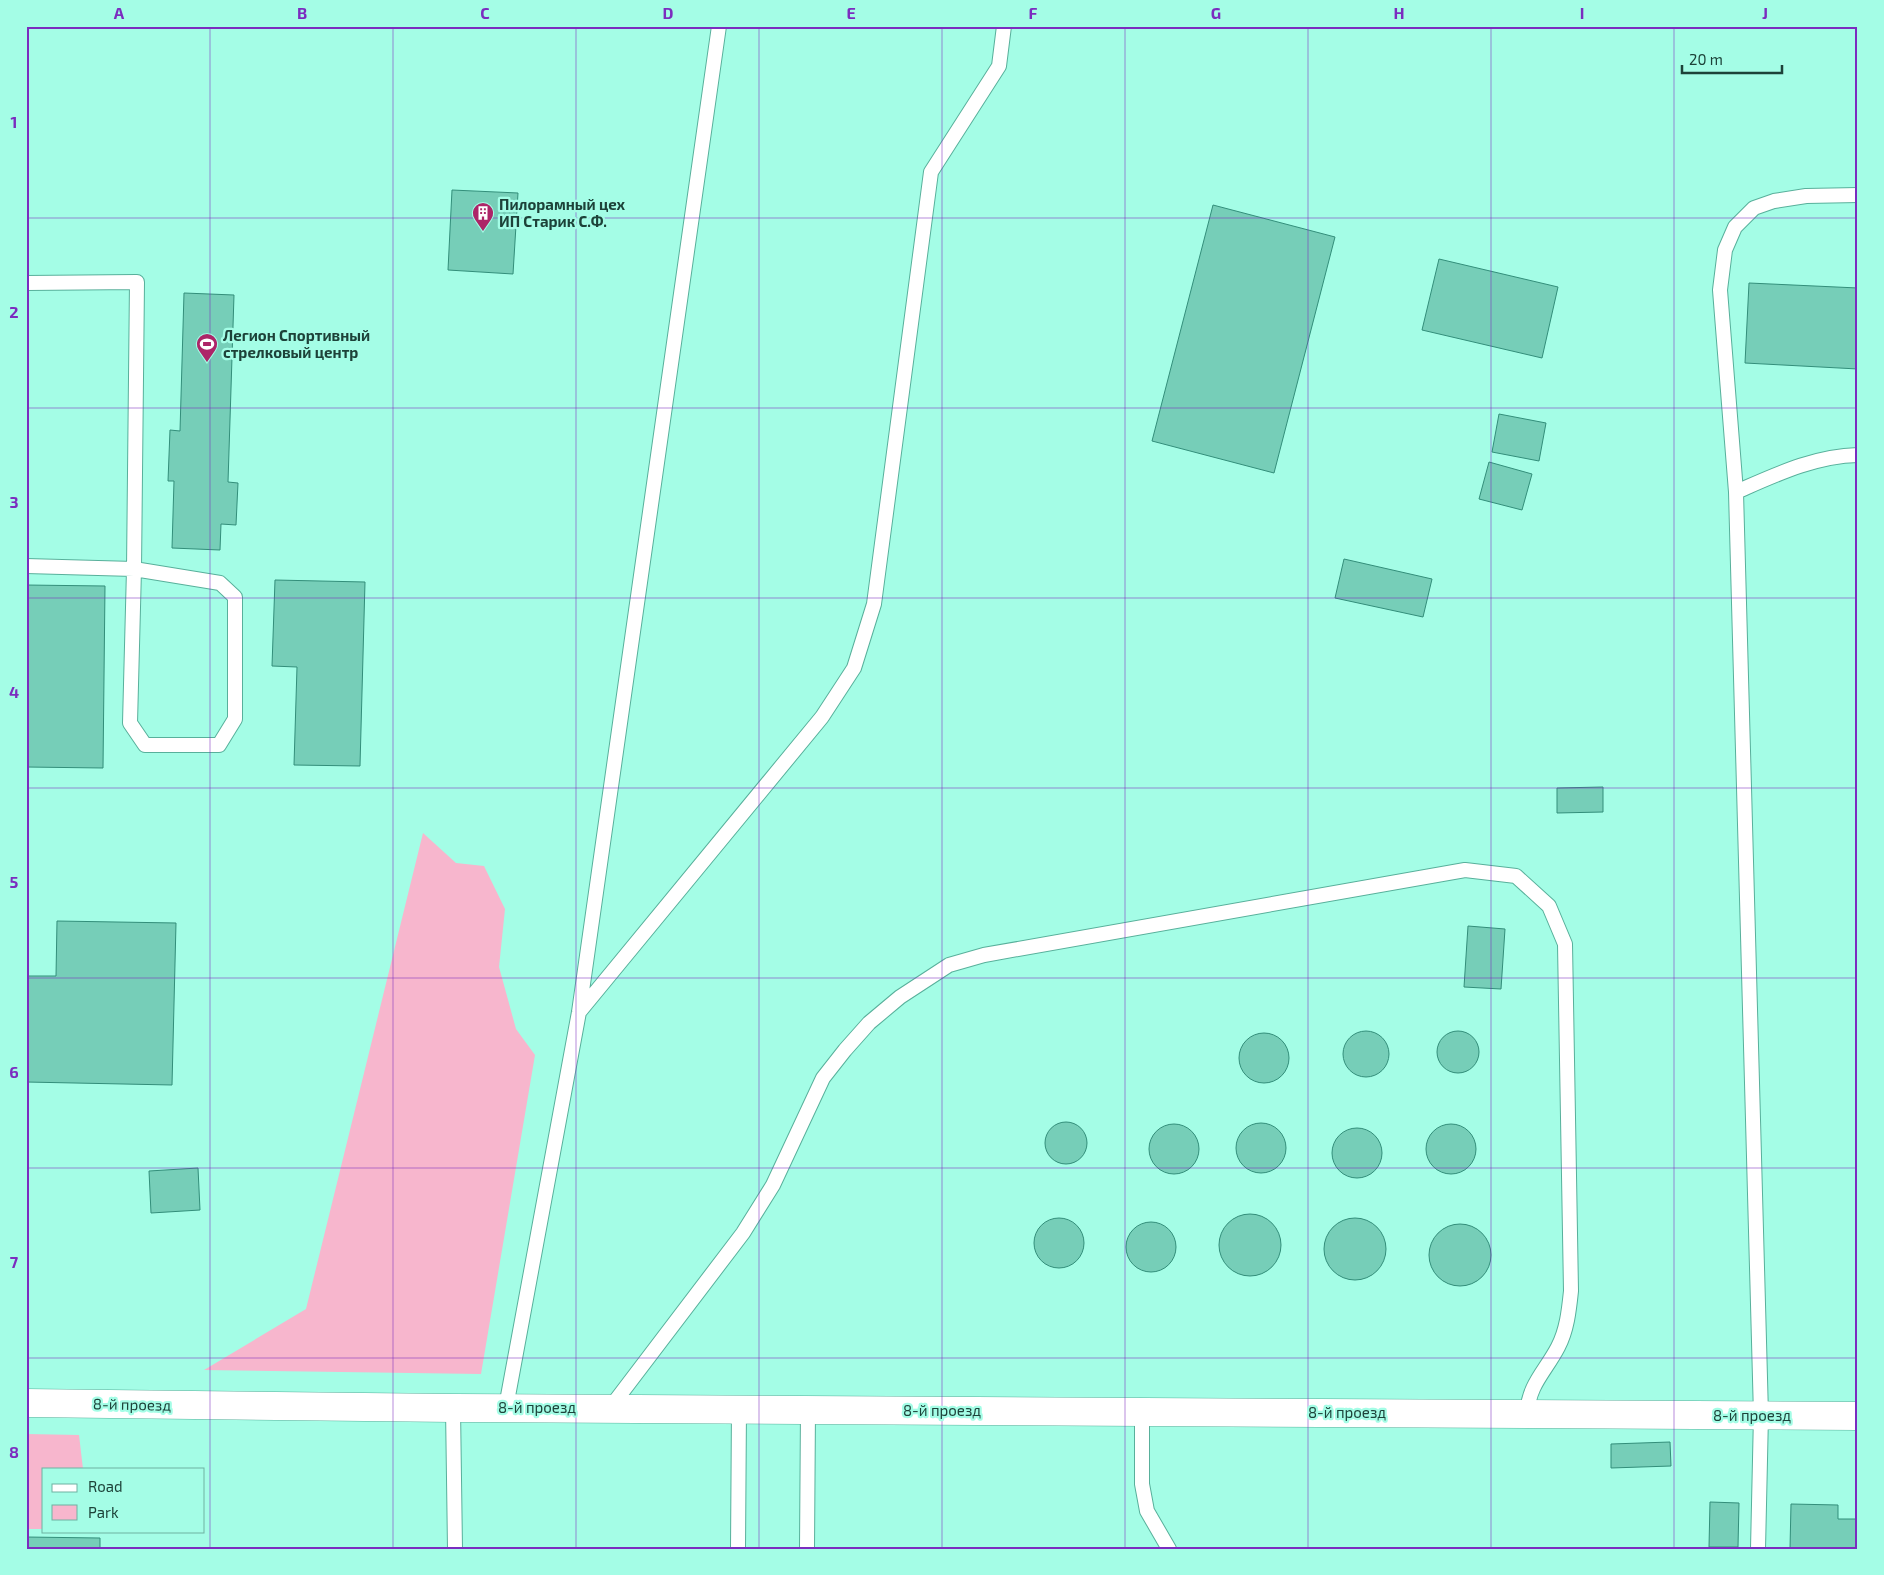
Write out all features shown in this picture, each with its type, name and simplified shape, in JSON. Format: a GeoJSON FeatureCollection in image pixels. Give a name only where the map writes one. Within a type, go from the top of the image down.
{"type":"FeatureCollection","features":[{"type":"Feature","properties":{"kind":"street","name":"8-й проезд"},"geometry":{"type":"LineString","coordinates":[[26,1403],[453,1408],[739,1408],[1858,1416]]}},
{"type":"Feature","properties":{"kind":"lane"},"geometry":{"type":"LineString","coordinates":[[506,1407],[579,1012],[719,26]]}},
{"type":"Feature","properties":{"kind":"lane"},"geometry":{"type":"LineString","coordinates":[[579,1012],[822,717],[854,668],[874,604],[931,172],[999,66],[1004,26]]}},
{"type":"Feature","properties":{"kind":"lane"},"geometry":{"type":"LineString","coordinates":[[1758,1549],[1761,1415],[1736,492],[1720,290],[1726,250],[1736,227],[1754,208],[1774,200],[1858,194]]}},
{"type":"Feature","properties":{"kind":"lane"},"geometry":{"type":"LineString","coordinates":[[26,283],[137,282],[134,569],[130,723],[145,745],[219,745],[235,719],[235,597],[220,583],[134,569],[26,566]]}},
{"type":"Feature","properties":{"kind":"lane"},"geometry":{"type":"LineString","coordinates":[[1736,492],[1783,471],[1818,460],[1858,455]]}},
{"type":"Feature","properties":{"kind":"lane"},"geometry":{"type":"LineString","coordinates":[[610,1408],[743,1232],[773,1185],[823,1078],[869,1023],[900,997],[949,965],[984,954],[1465,870],[1516,876],[1549,906],[1565,944],[1571,1290],[1564,1334],[1558,1348],[1530,1391],[1527,1413]]}},
{"type":"Feature","properties":{"kind":"lane"},"geometry":{"type":"LineString","coordinates":[[453,1408],[455,1549]]}},
{"type":"Feature","properties":{"kind":"lane"},"geometry":{"type":"LineString","coordinates":[[738,1549],[739,1408]]}},
{"type":"Feature","properties":{"kind":"lane"},"geometry":{"type":"LineString","coordinates":[[807,1549],[808,1409]]}},
{"type":"Feature","properties":{"kind":"lane"},"geometry":{"type":"LineString","coordinates":[[1142,1411],[1142,1484],[1147,1511],[1169,1549]]}},
{"type":"Feature","properties":{"kind":"green space"},"geometry":{"type":"Polygon","coordinates":[[[423,833],[456,863],[484,866],[505,909],[499,967],[516,1029],[535,1055],[481,1374],[204,1370],[306,1309],[423,833]]]}},
{"type":"Feature","properties":{"kind":"green space"},"geometry":{"type":"Polygon","coordinates":[[[26,1434],[79,1435],[83,1468],[42,1468],[42,1529],[26,1529],[26,1434]]]}},
{"type":"Feature","properties":{"kind":"building","name":"Пилорамный цех ИП Старик С.Ф."},"geometry":{"type":"Polygon","coordinates":[[[452,190],[518,193],[513,274],[448,270],[452,190]]]}},
{"type":"Feature","properties":{"kind":"building"},"geometry":{"type":"Polygon","coordinates":[[[1213,205],[1335,237],[1274,473],[1152,441],[1213,205]]]}},
{"type":"Feature","properties":{"kind":"building"},"geometry":{"type":"Polygon","coordinates":[[[1439,259],[1558,287],[1542,358],[1422,330],[1439,259]]]}},
{"type":"Feature","properties":{"kind":"building"},"geometry":{"type":"Polygon","coordinates":[[[1749,283],[1858,288],[1858,369],[1745,363],[1749,283]]]}},
{"type":"Feature","properties":{"kind":"building","name":"Легион Спортивный стрелковый центр"},"geometry":{"type":"Polygon","coordinates":[[[184,293],[234,295],[228,482],[238,483],[236,525],[221,524],[220,550],[172,548],[174,481],[168,481],[170,430],[180,431],[184,293]]]}},
{"type":"Feature","properties":{"kind":"building"},"geometry":{"type":"Polygon","coordinates":[[[1499,414],[1546,423],[1539,461],[1492,452],[1499,414]]]}},
{"type":"Feature","properties":{"kind":"building"},"geometry":{"type":"Polygon","coordinates":[[[1489,462],[1532,474],[1522,510],[1479,499],[1489,462]]]}},
{"type":"Feature","properties":{"kind":"building"},"geometry":{"type":"Polygon","coordinates":[[[1344,559],[1432,579],[1423,617],[1335,598],[1344,559]]]}},
{"type":"Feature","properties":{"kind":"building"},"geometry":{"type":"Polygon","coordinates":[[[275,580],[365,582],[360,766],[294,765],[297,667],[272,666],[275,580]]]}},
{"type":"Feature","properties":{"kind":"building"},"geometry":{"type":"Polygon","coordinates":[[[26,585],[105,586],[103,768],[26,767],[26,585]]]}},
{"type":"Feature","properties":{"kind":"building"},"geometry":{"type":"Polygon","coordinates":[[[1603,787],[1603,812],[1557,813],[1557,788],[1603,787]]]}},
{"type":"Feature","properties":{"kind":"building"},"geometry":{"type":"Polygon","coordinates":[[[57,921],[176,923],[172,1085],[26,1082],[26,976],[56,976],[57,921]]]}},
{"type":"Feature","properties":{"kind":"building"},"geometry":{"type":"Polygon","coordinates":[[[1468,926],[1505,929],[1501,989],[1464,987],[1468,926]]]}},
{"type":"Feature","properties":{"kind":"building"},"geometry":{"type":"Polygon","coordinates":[[[1366,1031],[1379,1035],[1385,1041],[1389,1054],[1385,1067],[1379,1073],[1366,1077],[1353,1073],[1347,1067],[1343,1054],[1347,1041],[1353,1035],[1366,1031]]]}},
{"type":"Feature","properties":{"kind":"building"},"geometry":{"type":"Polygon","coordinates":[[[1462,1031],[1470,1034],[1476,1040],[1479,1052],[1476,1064],[1470,1070],[1454,1073],[1446,1070],[1440,1064],[1437,1048],[1440,1040],[1446,1034],[1462,1031]]]}},
{"type":"Feature","properties":{"kind":"building"},"geometry":{"type":"Polygon","coordinates":[[[1264,1033],[1274,1035],[1282,1040],[1287,1048],[1289,1058],[1287,1068],[1282,1076],[1274,1081],[1264,1083],[1254,1081],[1246,1076],[1241,1068],[1239,1058],[1241,1048],[1246,1040],[1254,1035],[1264,1033]]]}},
{"type":"Feature","properties":{"kind":"building"},"geometry":{"type":"Polygon","coordinates":[[[1070,1122],[1078,1125],[1084,1131],[1087,1143],[1084,1155],[1078,1161],[1062,1164],[1054,1161],[1048,1155],[1045,1139],[1048,1131],[1054,1125],[1070,1122]]]}},
{"type":"Feature","properties":{"kind":"building"},"geometry":{"type":"Polygon","coordinates":[[[1261,1123],[1271,1125],[1279,1130],[1284,1138],[1286,1148],[1284,1158],[1279,1166],[1271,1171],[1261,1173],[1251,1171],[1243,1166],[1238,1158],[1236,1148],[1238,1138],[1243,1130],[1251,1125],[1261,1123]]]}},
{"type":"Feature","properties":{"kind":"building"},"geometry":{"type":"Polygon","coordinates":[[[1174,1124],[1184,1126],[1192,1131],[1197,1139],[1199,1149],[1197,1159],[1192,1167],[1184,1172],[1174,1174],[1164,1172],[1156,1167],[1151,1159],[1149,1149],[1151,1139],[1156,1131],[1164,1126],[1174,1124]]]}},
{"type":"Feature","properties":{"kind":"building"},"geometry":{"type":"Polygon","coordinates":[[[1451,1124],[1469,1131],[1476,1149],[1469,1167],[1451,1174],[1433,1167],[1426,1149],[1433,1131],[1451,1124]]]}},
{"type":"Feature","properties":{"kind":"building"},"geometry":{"type":"Polygon","coordinates":[[[1357,1128],[1367,1130],[1375,1135],[1380,1143],[1382,1153],[1380,1163],[1375,1171],[1367,1176],[1357,1178],[1347,1176],[1339,1171],[1334,1163],[1332,1153],[1334,1143],[1339,1135],[1347,1130],[1357,1128]]]}},
{"type":"Feature","properties":{"kind":"building"},"geometry":{"type":"Polygon","coordinates":[[[198,1168],[200,1210],[151,1213],[149,1171],[198,1168]]]}},
{"type":"Feature","properties":{"kind":"building"},"geometry":{"type":"Polygon","coordinates":[[[1250,1214],[1262,1216],[1272,1223],[1279,1233],[1281,1245],[1279,1257],[1272,1267],[1262,1274],[1250,1276],[1238,1274],[1228,1267],[1221,1257],[1219,1245],[1221,1233],[1228,1223],[1238,1216],[1250,1214]]]}},
{"type":"Feature","properties":{"kind":"building"},"geometry":{"type":"Polygon","coordinates":[[[1059,1218],[1069,1220],[1077,1225],[1082,1233],[1084,1243],[1082,1253],[1077,1261],[1069,1266],[1059,1268],[1049,1266],[1041,1261],[1036,1253],[1034,1243],[1036,1233],[1041,1225],[1049,1220],[1059,1218]]]}},
{"type":"Feature","properties":{"kind":"building"},"geometry":{"type":"Polygon","coordinates":[[[1355,1218],[1367,1220],[1377,1227],[1384,1237],[1386,1249],[1384,1261],[1377,1271],[1367,1278],[1355,1280],[1343,1278],[1333,1271],[1326,1261],[1324,1249],[1326,1237],[1333,1227],[1343,1220],[1355,1218]]]}},
{"type":"Feature","properties":{"kind":"building"},"geometry":{"type":"Polygon","coordinates":[[[1151,1222],[1161,1224],[1169,1229],[1174,1237],[1176,1247],[1174,1257],[1169,1265],[1161,1270],[1151,1272],[1141,1270],[1133,1265],[1128,1257],[1126,1247],[1128,1237],[1133,1229],[1141,1224],[1151,1222]]]}},
{"type":"Feature","properties":{"kind":"building"},"geometry":{"type":"Polygon","coordinates":[[[1460,1224],[1472,1226],[1482,1233],[1489,1243],[1491,1255],[1489,1267],[1482,1277],[1472,1284],[1460,1286],[1448,1284],[1438,1277],[1431,1267],[1429,1255],[1431,1243],[1438,1233],[1448,1226],[1460,1224]]]}},
{"type":"Feature","properties":{"kind":"building"},"geometry":{"type":"Polygon","coordinates":[[[1670,1442],[1671,1466],[1611,1468],[1611,1444],[1670,1442]]]}},
{"type":"Feature","properties":{"kind":"building"},"geometry":{"type":"Polygon","coordinates":[[[1710,1502],[1739,1503],[1738,1547],[1709,1547],[1710,1502]]]}},
{"type":"Feature","properties":{"kind":"building"},"geometry":{"type":"Polygon","coordinates":[[[1791,1504],[1838,1505],[1838,1519],[1858,1519],[1858,1549],[1790,1549],[1791,1504]]]}},
{"type":"Feature","properties":{"kind":"building"},"geometry":{"type":"Polygon","coordinates":[[[26,1537],[100,1538],[100,1549],[26,1549],[26,1537]]]}},
{"type":"Feature","properties":{"kind":"place","name":"Пилорамный цех ИП Старик С.Ф."},"geometry":{"type":"Point","coordinates":[483,232]}},
{"type":"Feature","properties":{"kind":"place","name":"Легион Спортивный стрелковый центр"},"geometry":{"type":"Point","coordinates":[207,363]}}]}
